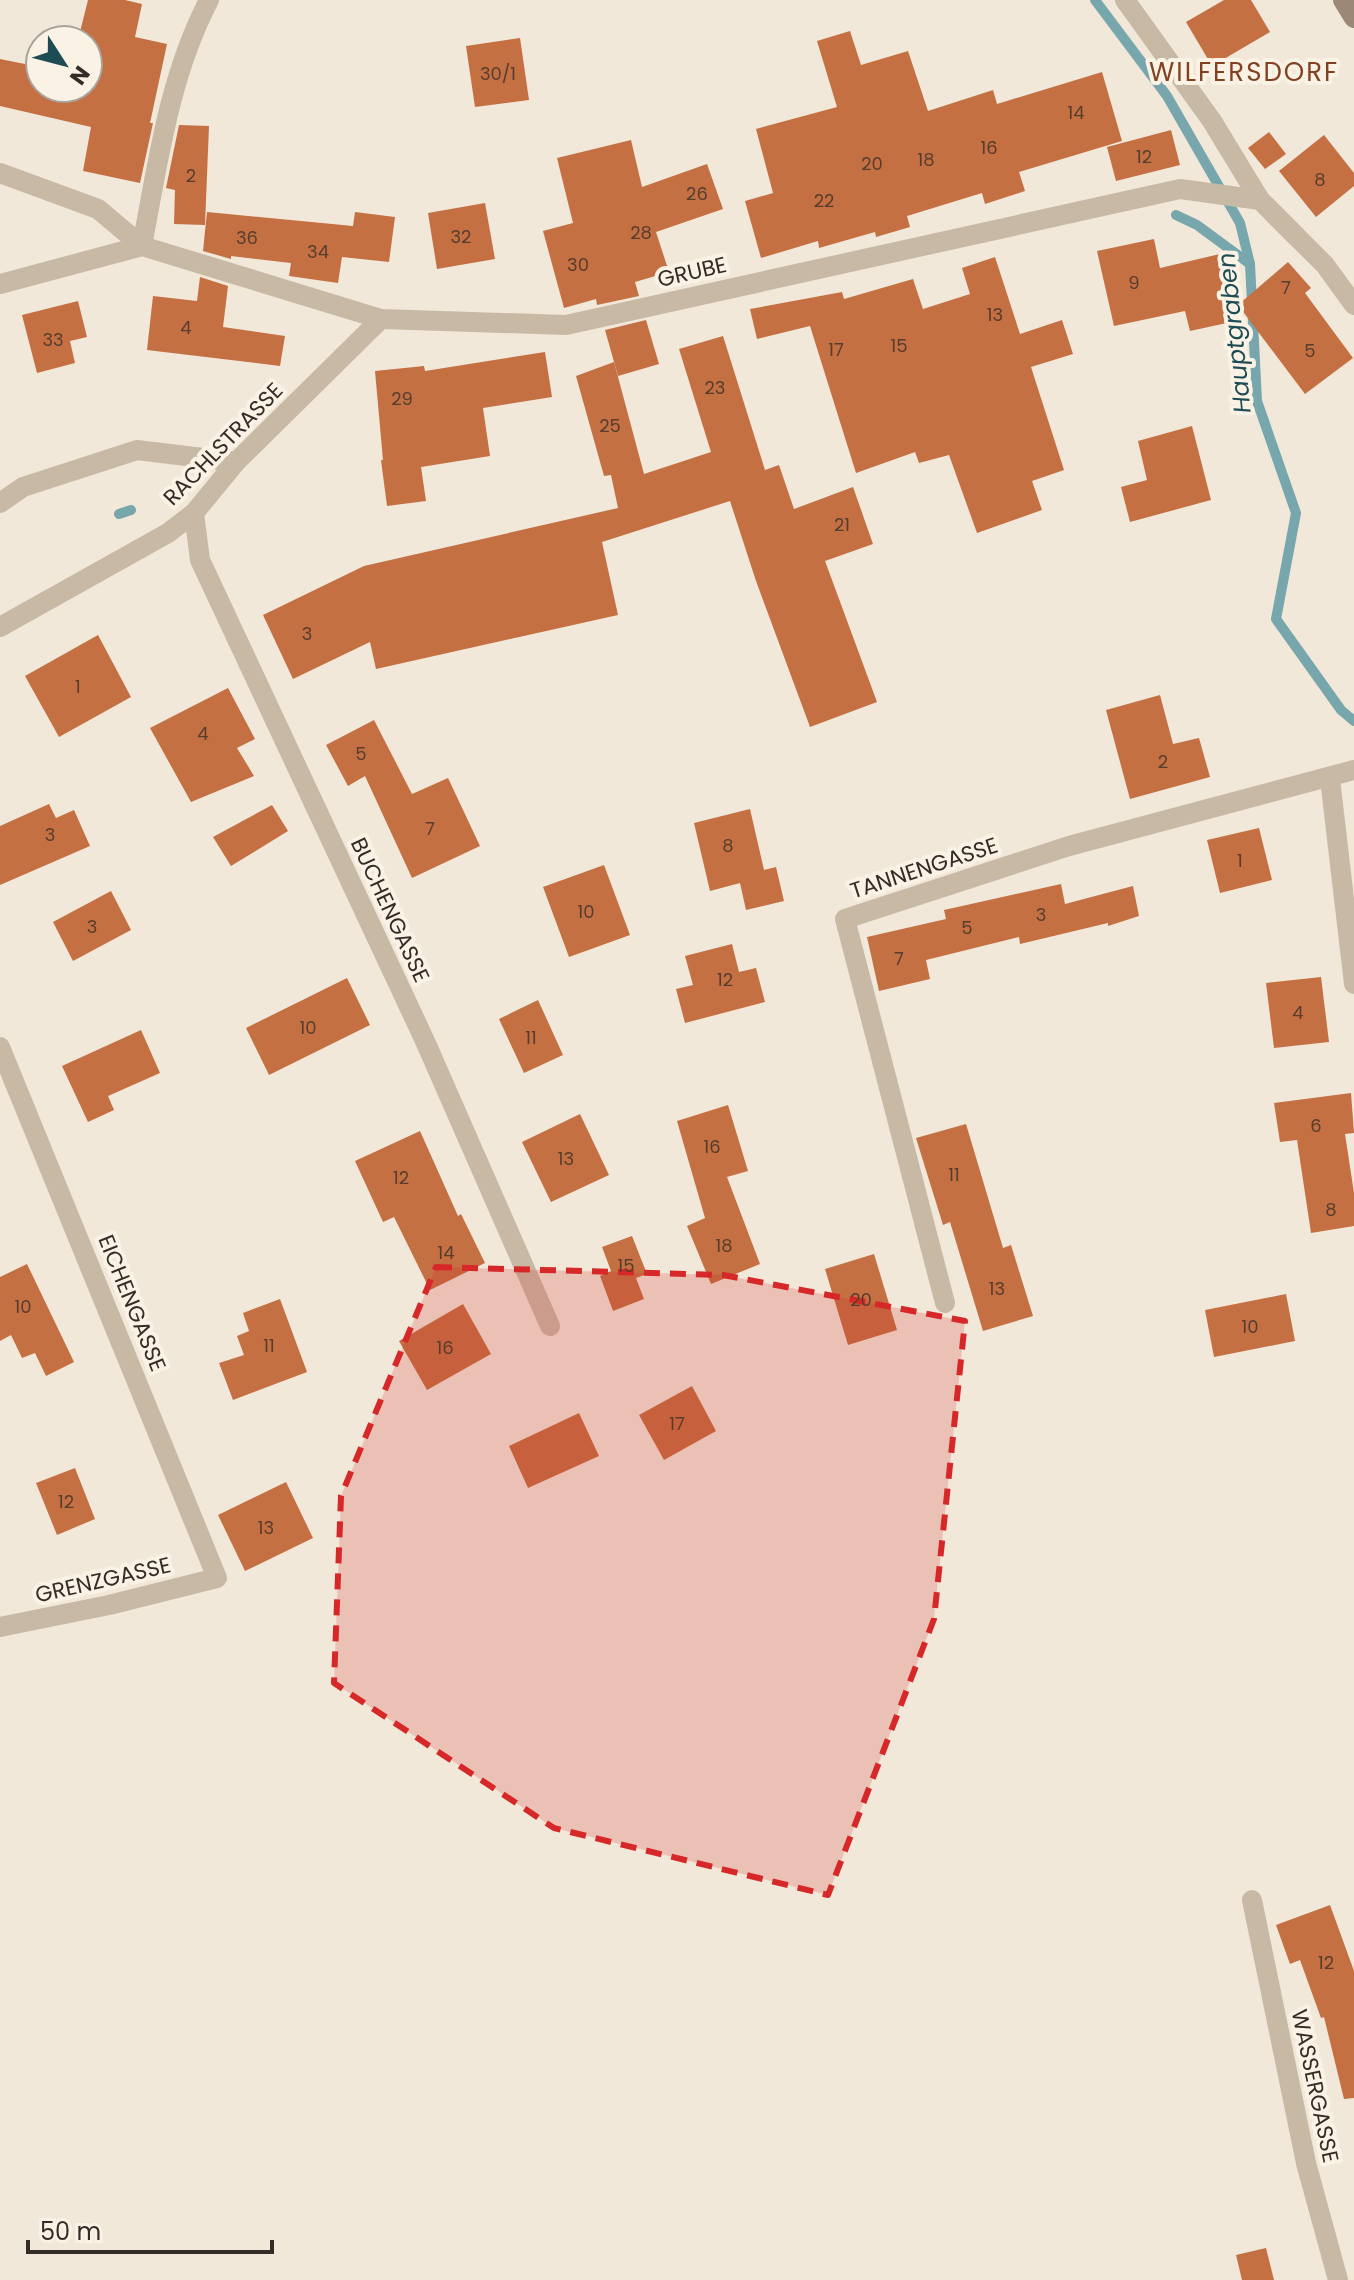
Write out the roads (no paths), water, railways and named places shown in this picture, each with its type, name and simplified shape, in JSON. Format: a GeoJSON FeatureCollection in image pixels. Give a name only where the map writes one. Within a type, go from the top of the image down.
{"type":"FeatureCollection","features":[{"type":"Feature","properties":{"kind":"street"},"geometry":{"type":"LineString","coordinates":[[142,246],[168,107],[195,27],[209,0]]}},
{"type":"Feature","properties":{"kind":"street"},"geometry":{"type":"LineString","coordinates":[[1125,0],[1212,121],[1250,199],[1325,265],[1354,305]]}},
{"type":"Feature","properties":{"kind":"street"},"geometry":{"type":"LineString","coordinates":[[1343,0],[1354,18]]}},
{"type":"Feature","properties":{"kind":"street"},"geometry":{"type":"LineString","coordinates":[[0,173],[98,209],[142,246]]}},
{"type":"Feature","properties":{"kind":"street","name":"GRUBE"},"geometry":{"type":"LineString","coordinates":[[142,246],[381,319],[566,325],[1180,189],[1250,199]]}},
{"type":"Feature","properties":{"kind":"street"},"geometry":{"type":"LineString","coordinates":[[0,284],[142,246]]}},
{"type":"Feature","properties":{"kind":"street","name":"RACHLSTRASSE"},"geometry":{"type":"LineString","coordinates":[[0,627],[168,533],[194,513],[236,462],[381,319]]}},
{"type":"Feature","properties":{"kind":"street"},"geometry":{"type":"LineString","coordinates":[[0,503],[23,487],[137,450],[236,462]]}},
{"type":"Feature","properties":{"kind":"street","name":"BUCHENGASSE"},"geometry":{"type":"LineString","coordinates":[[194,513],[200,560],[425,1041],[550,1326]]}},
{"type":"Feature","properties":{"kind":"street","name":"TANNENGASSE"},"geometry":{"type":"LineString","coordinates":[[945,1303],[845,919],[1069,846],[1330,779],[1354,770]]}},
{"type":"Feature","properties":{"kind":"street"},"geometry":{"type":"LineString","coordinates":[[1330,779],[1354,984]]}},
{"type":"Feature","properties":{"kind":"street","name":"EICHENGASSE"},"geometry":{"type":"LineString","coordinates":[[0,1047],[217,1578]]}},
{"type":"Feature","properties":{"kind":"street","name":"GRENZGASSE"},"geometry":{"type":"LineString","coordinates":[[0,1627],[109,1605],[217,1578]]}},
{"type":"Feature","properties":{"kind":"street","name":"WASSERGASSE"},"geometry":{"type":"LineString","coordinates":[[1252,1900],[1306,2163],[1338,2280]]}},
{"type":"Feature","properties":{"kind":"waterway","name":"Hauptgraben"},"geometry":{"type":"LineString","coordinates":[[1095,0],[1167,96],[1240,223],[1250,264],[1257,401],[1296,513],[1276,619],[1341,710],[1354,721]]}},
{"type":"Feature","properties":{"kind":"waterway"},"geometry":{"type":"LineString","coordinates":[[1176,215],[1197,225],[1250,264]]}},
{"type":"Feature","properties":{"kind":"waterway"},"geometry":{"type":"LineString","coordinates":[[119,514],[131,510]]}},
{"type":"Feature","properties":{"kind":"district","name":"WILFERSDORF"},"geometry":{"type":"Point","coordinates":[1244,72]}}]}
